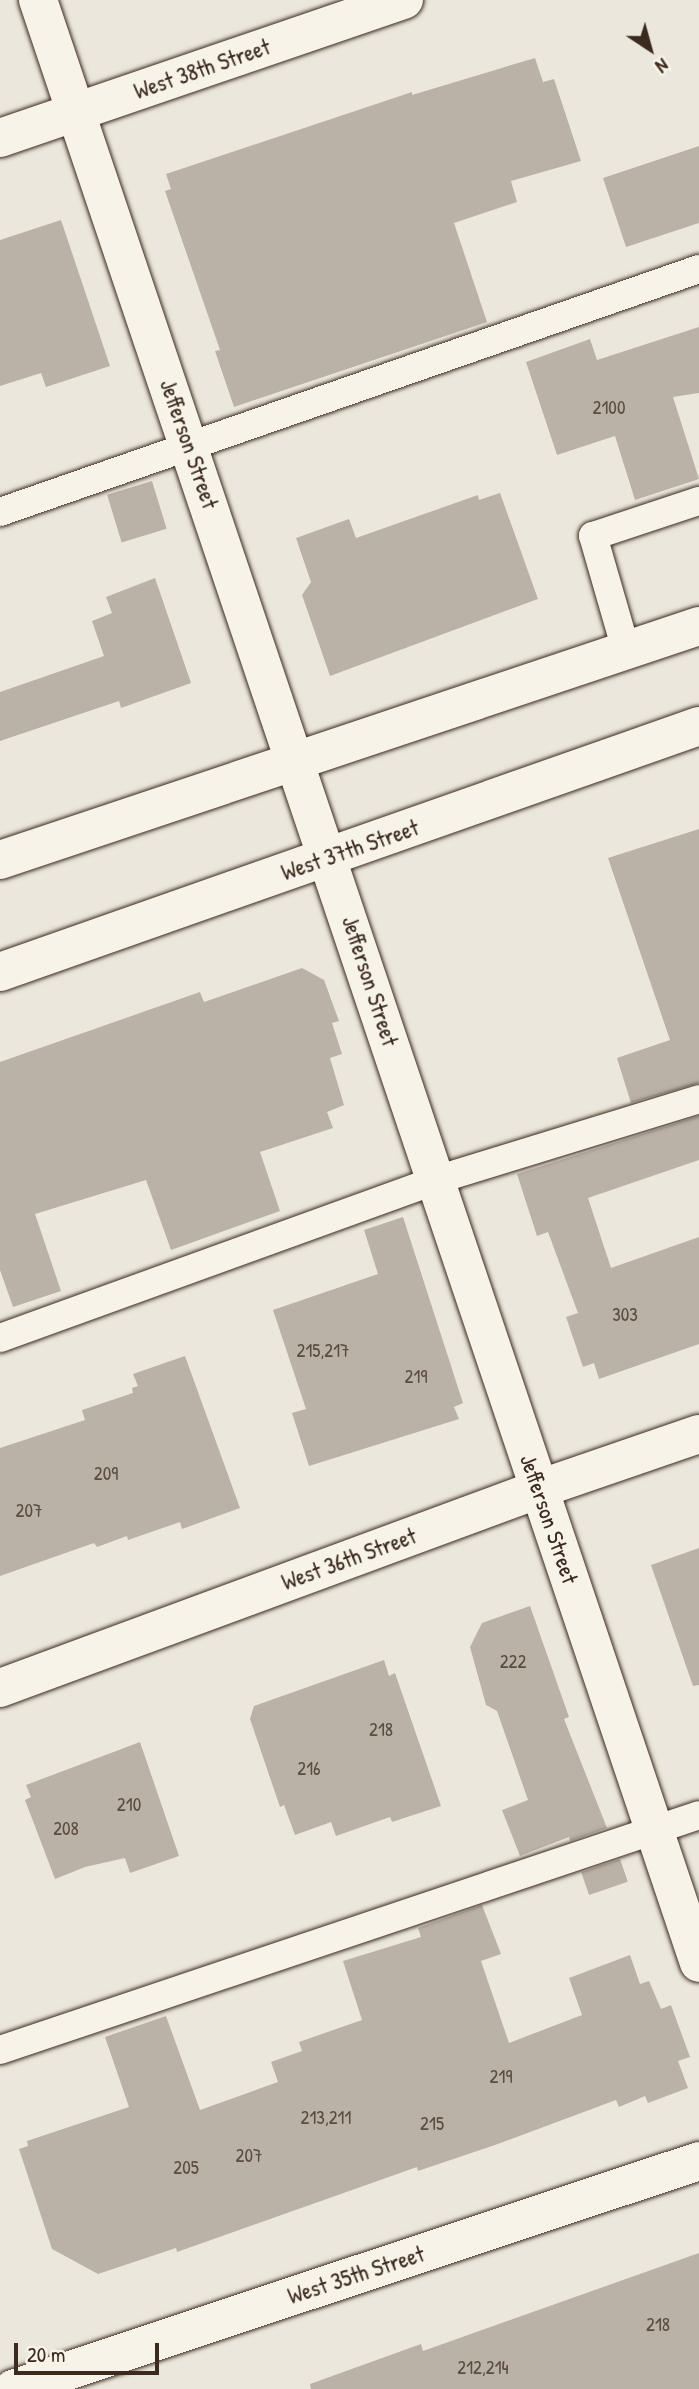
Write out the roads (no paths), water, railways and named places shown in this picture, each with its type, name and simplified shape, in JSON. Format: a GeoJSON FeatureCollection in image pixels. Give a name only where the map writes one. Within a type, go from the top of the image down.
{"type":"FeatureCollection","features":[{"type":"Feature","properties":{"kind":"street","name":"Jefferson Street"},"geometry":{"type":"LineString","coordinates":[[38,0],[699,1963]]}},
{"type":"Feature","properties":{"kind":"street","name":"West 38th Street"},"geometry":{"type":"LineString","coordinates":[[0,138],[404,0]]}},
{"type":"Feature","properties":{"kind":"street"},"geometry":{"type":"LineString","coordinates":[[0,860],[699,626]]}},
{"type":"Feature","properties":{"kind":"street","name":"West 37th Street"},"geometry":{"type":"LineString","coordinates":[[0,972],[699,726]]}},
{"type":"Feature","properties":{"kind":"street","name":"West 36th Street"},"geometry":{"type":"LineString","coordinates":[[0,1688],[539,1489],[699,1434]]}},
{"type":"Feature","properties":{"kind":"street","name":"West 35th Street"},"geometry":{"type":"LineString","coordinates":[[13,2389],[699,2161]]}},
{"type":"Feature","properties":{"kind":"lane"},"geometry":{"type":"LineString","coordinates":[[0,512],[189,444],[699,269]]}},
{"type":"Feature","properties":{"kind":"lane"},"geometry":{"type":"LineString","coordinates":[[626,650],[593,536],[699,501]]}},
{"type":"Feature","properties":{"kind":"lane"},"geometry":{"type":"LineString","coordinates":[[0,1338],[436,1180],[699,1099]]}},
{"type":"Feature","properties":{"kind":"lane"},"geometry":{"type":"LineString","coordinates":[[0,2050],[699,1815]]}}]}
